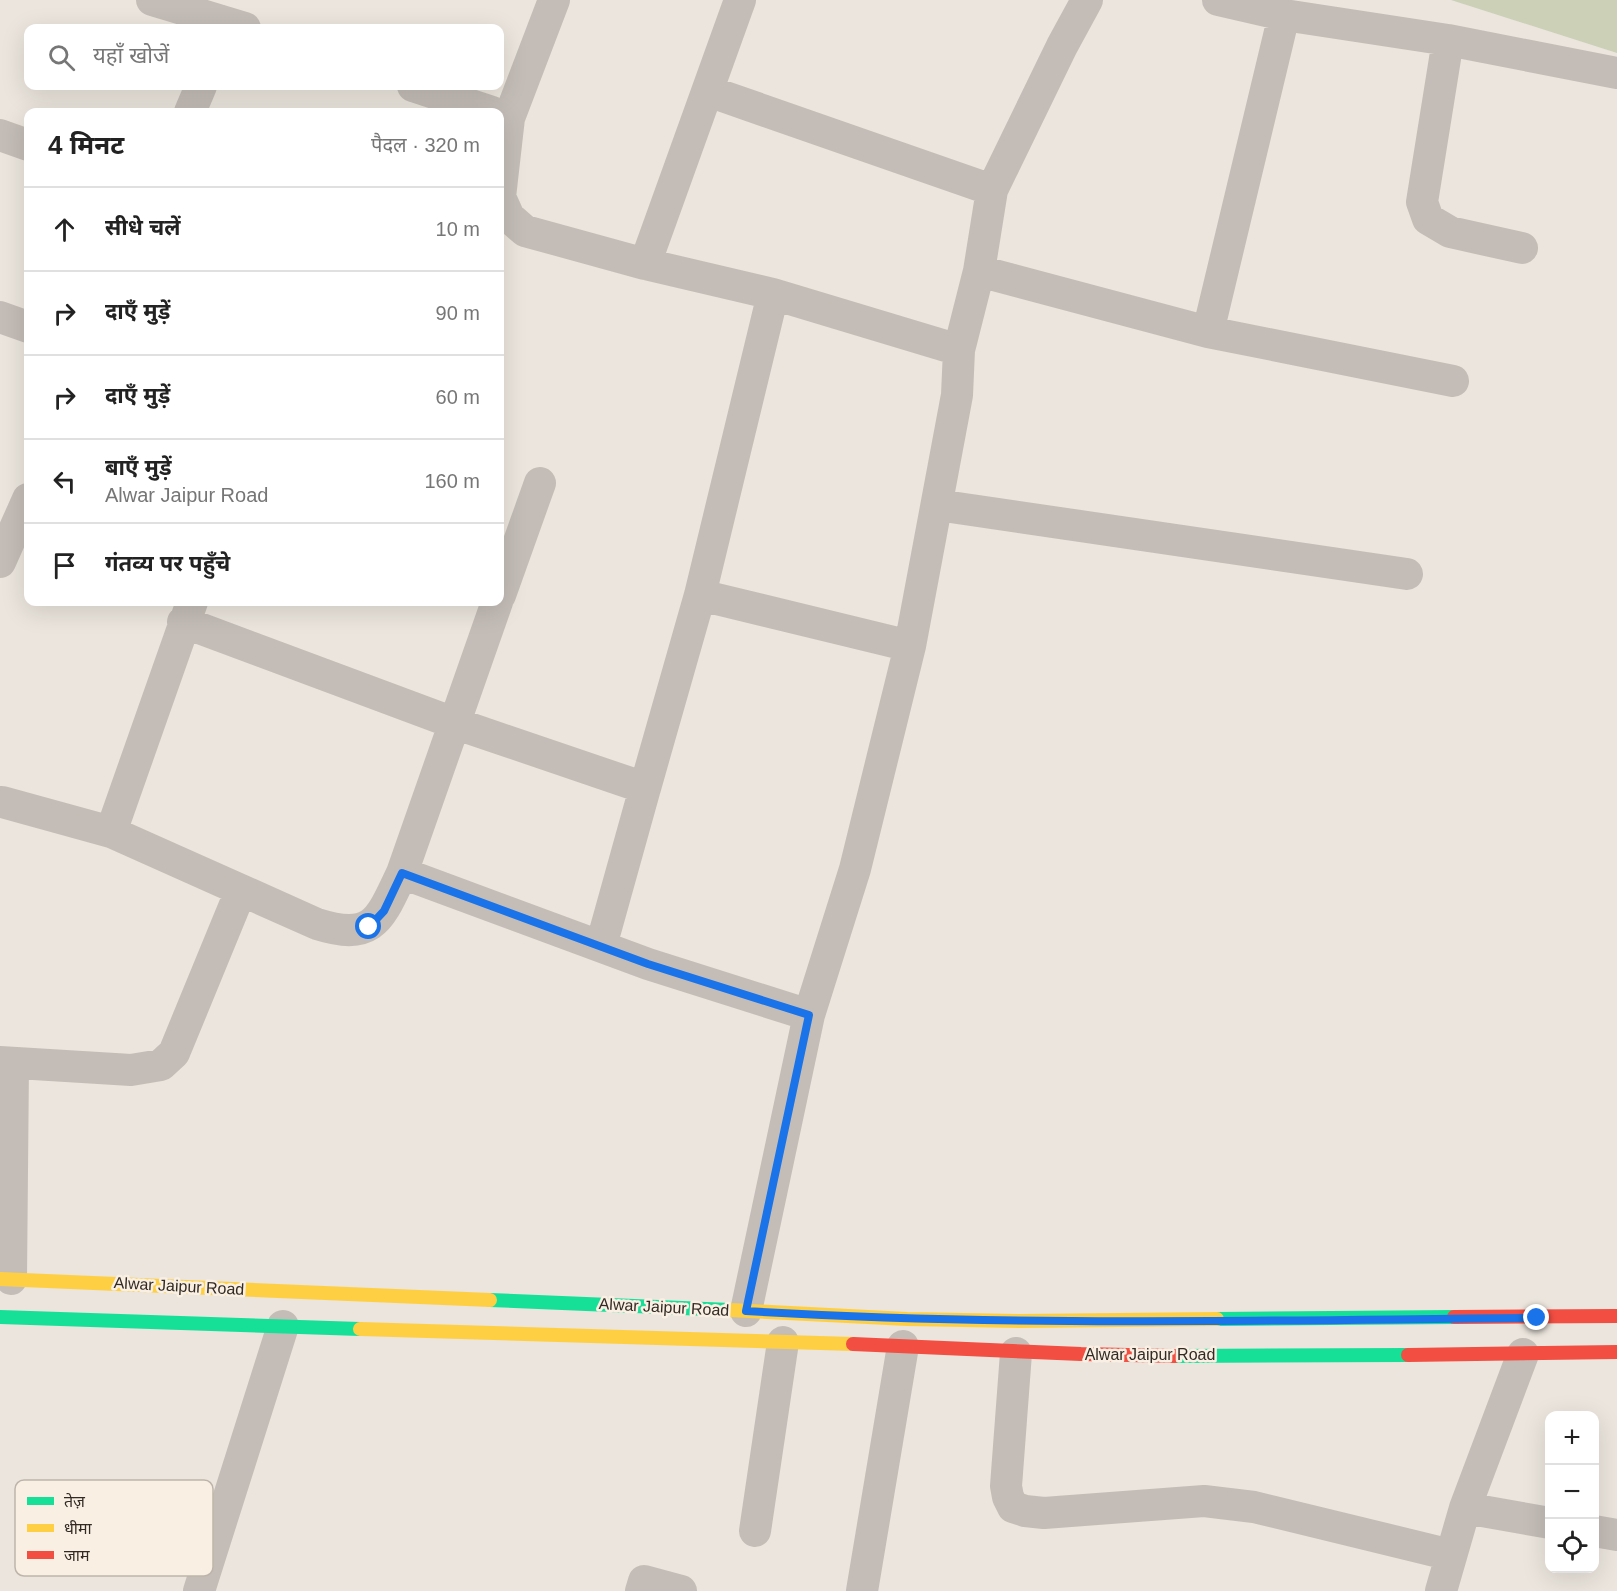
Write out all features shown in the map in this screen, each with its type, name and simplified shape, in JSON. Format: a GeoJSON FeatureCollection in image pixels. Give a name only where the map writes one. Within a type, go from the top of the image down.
{"type":"FeatureCollection","features":[{"type":"Feature","properties":{"kind":"main road","name":"Alwar Jaipur Road"},"geometry":{"type":"LineString","coordinates":[[5,1279],[907,1319],[1019,1321],[1617,1316]]}},
{"type":"Feature","properties":{"kind":"main road","name":"Alwar Jaipur Road"},"geometry":{"type":"LineString","coordinates":[[0,1317],[903,1346],[1016,1353],[1299,1355],[1617,1352]]}},
{"type":"Feature","properties":{"kind":"street"},"geometry":{"type":"LineString","coordinates":[[152,0],[233,20]]}},
{"type":"Feature","properties":{"kind":"street"},"geometry":{"type":"LineString","coordinates":[[503,108],[554,0]]}},
{"type":"Feature","properties":{"kind":"street"},"geometry":{"type":"LineString","coordinates":[[645,264],[740,0]]}},
{"type":"Feature","properties":{"kind":"street"},"geometry":{"type":"LineString","coordinates":[[746,1311],[809,1015],[855,869],[909,646],[957,395],[959,350],[979,271],[992,190],[1087,0]]}},
{"type":"Feature","properties":{"kind":"street"},"geometry":{"type":"LineString","coordinates":[[1218,0],[1284,15],[1448,40],[1617,73]]}},
{"type":"Feature","properties":{"kind":"street"},"geometry":{"type":"LineString","coordinates":[[1208,332],[1284,15]]}},
{"type":"Feature","properties":{"kind":"street"},"geometry":{"type":"LineString","coordinates":[[1448,40],[1422,202],[1428,219],[1450,232],[1522,248]]}},
{"type":"Feature","properties":{"kind":"street"},"geometry":{"type":"LineString","coordinates":[[192,108],[199,90]]}},
{"type":"Feature","properties":{"kind":"street"},"geometry":{"type":"LineString","coordinates":[[425,90],[479,108]]}},
{"type":"Feature","properties":{"kind":"street"},"geometry":{"type":"LineString","coordinates":[[708,91],[992,190]]}},
{"type":"Feature","properties":{"kind":"street"},"geometry":{"type":"LineString","coordinates":[[0,135],[24,144]]}},
{"type":"Feature","properties":{"kind":"street"},"geometry":{"type":"LineString","coordinates":[[504,206],[509,217],[525,231],[645,264],[773,294],[959,350]]}},
{"type":"Feature","properties":{"kind":"street"},"geometry":{"type":"LineString","coordinates":[[979,271],[1208,332],[1453,381]]}},
{"type":"Feature","properties":{"kind":"street"},"geometry":{"type":"LineString","coordinates":[[601,946],[700,596],[773,294]]}},
{"type":"Feature","properties":{"kind":"street"},"geometry":{"type":"LineString","coordinates":[[0,317],[24,326]]}},
{"type":"Feature","properties":{"kind":"street"},"geometry":{"type":"LineString","coordinates":[[504,584],[540,483]]}},
{"type":"Feature","properties":{"kind":"street"},"geometry":{"type":"LineString","coordinates":[[937,505],[1407,574]]}},
{"type":"Feature","properties":{"kind":"street"},"geometry":{"type":"LineString","coordinates":[[0,562],[24,508]]}},
{"type":"Feature","properties":{"kind":"street"},"geometry":{"type":"LineString","coordinates":[[700,596],[909,646]]}},
{"type":"Feature","properties":{"kind":"street"},"geometry":{"type":"LineString","coordinates":[[2,802],[111,832],[317,924],[335,930],[352,931],[369,927],[384,911],[402,873],[496,606]]}},
{"type":"Feature","properties":{"kind":"street"},"geometry":{"type":"LineString","coordinates":[[111,832],[187,612],[454,723],[645,788]]}},
{"type":"Feature","properties":{"kind":"street"},"geometry":{"type":"LineString","coordinates":[[402,873],[648,964],[809,1015]]}},
{"type":"Feature","properties":{"kind":"street"},"geometry":{"type":"LineString","coordinates":[[5,1279],[7,1062],[131,1070],[161,1065],[174,1053],[241,891]]}},
{"type":"Feature","properties":{"kind":"street"},"geometry":{"type":"LineString","coordinates":[[213,1547],[283,1326]]}},
{"type":"Feature","properties":{"kind":"street"},"geometry":{"type":"LineString","coordinates":[[755,1531],[783,1342]]}},
{"type":"Feature","properties":{"kind":"street"},"geometry":{"type":"LineString","coordinates":[[862,1591],[903,1346]]}},
{"type":"Feature","properties":{"kind":"street"},"geometry":{"type":"LineString","coordinates":[[1016,1353],[1006,1486],[1013,1507],[1044,1513],[1204,1501],[1254,1507],[1451,1555]]}},
{"type":"Feature","properties":{"kind":"street"},"geometry":{"type":"LineString","coordinates":[[1441,1591],[1465,1508],[1523,1354]]}},
{"type":"Feature","properties":{"kind":"street"},"geometry":{"type":"LineString","coordinates":[[1465,1508],[1545,1522]]}},
{"type":"Feature","properties":{"kind":"street"},"geometry":{"type":"LineString","coordinates":[[1599,1532],[1617,1535]]}},
{"type":"Feature","properties":{"kind":"street"},"geometry":{"type":"LineString","coordinates":[[199,1591],[204,1576]]}},
{"type":"Feature","properties":{"kind":"street"},"geometry":{"type":"LineString","coordinates":[[641,1591],[644,1581],[681,1591]]}},
{"type":"Feature","properties":{"kind":"green space"},"geometry":{"type":"Polygon","coordinates":[[[1451,0],[1617,0],[1617,53],[1451,0]]]}},
{"type":"Feature","properties":{"kind":"traffic: fast"},"geometry":{"type":"LineString","coordinates":[[490,1300],[730,1310]]}},
{"type":"Feature","properties":{"kind":"traffic: fast"},"geometry":{"type":"LineString","coordinates":[[0,1317],[360,1329]]}},
{"type":"Feature","properties":{"kind":"traffic: fast"},"geometry":{"type":"LineString","coordinates":[[1217,1319],[1454,1317]]}},
{"type":"Feature","properties":{"kind":"traffic: fast"},"geometry":{"type":"LineString","coordinates":[[1175,1356],[1408,1355]]}},
{"type":"Feature","properties":{"kind":"traffic: slow"},"geometry":{"type":"LineString","coordinates":[[0,1279],[490,1300]]}},
{"type":"Feature","properties":{"kind":"traffic: slow"},"geometry":{"type":"LineString","coordinates":[[730,1310],[907,1319],[1019,1321],[1217,1319]]}},
{"type":"Feature","properties":{"kind":"traffic: slow"},"geometry":{"type":"LineString","coordinates":[[360,1329],[853,1344]]}},
{"type":"Feature","properties":{"kind":"traffic: jam"},"geometry":{"type":"LineString","coordinates":[[1454,1317],[1617,1316]]}},
{"type":"Feature","properties":{"kind":"traffic: jam"},"geometry":{"type":"LineString","coordinates":[[853,1344],[1175,1356]]}},
{"type":"Feature","properties":{"kind":"traffic: jam"},"geometry":{"type":"LineString","coordinates":[[1408,1355],[1617,1352]]}},
{"type":"Feature","properties":{"kind":"route"},"geometry":{"type":"LineString","coordinates":[[369,927],[384,911],[402,873],[648,964],[809,1015],[746,1311],[907,1319],[1019,1321],[1537,1318]]}}]}
